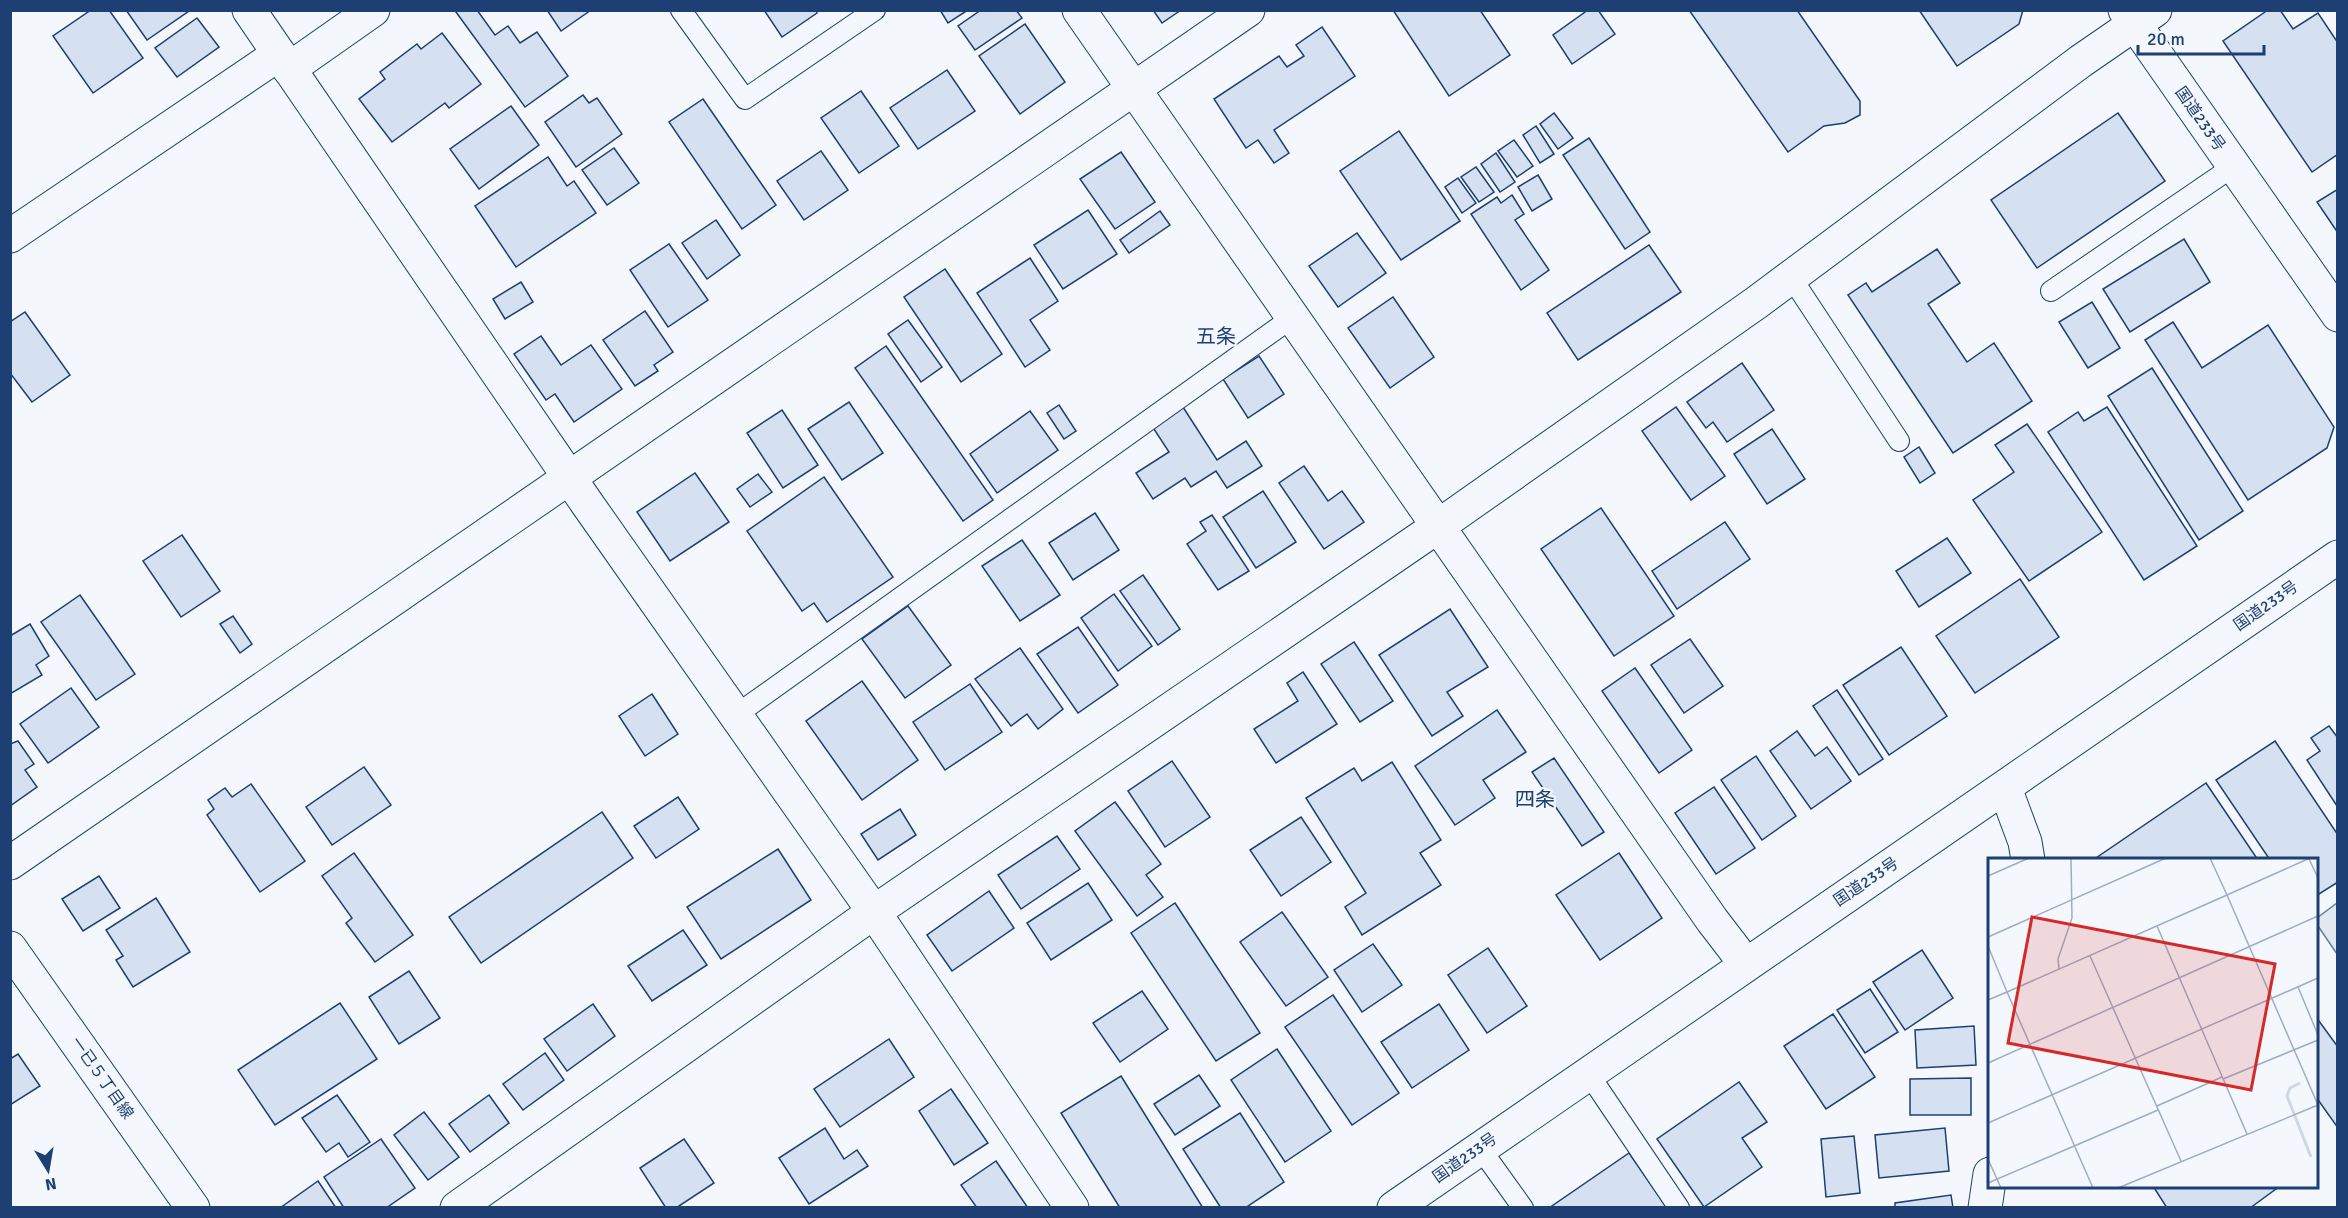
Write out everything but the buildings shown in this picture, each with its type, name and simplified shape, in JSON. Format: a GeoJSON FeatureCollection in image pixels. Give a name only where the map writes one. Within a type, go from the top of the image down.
{"type":"FeatureCollection","features":[{"type":"Feature","properties":{"kind":"main road"},"geometry":{"type":"LineString","coordinates":[[249,10],[568,477],[874,912],[1072,1208]]}},
{"type":"Feature","properties":{"kind":"main road"},"geometry":{"type":"LineString","coordinates":[[10,236],[284,61],[373,10]]}},
{"type":"Feature","properties":{"kind":"main road"},"geometry":{"type":"LineString","coordinates":[[1079,10],[1437,527],[1712,920],[1745,963]]}},
{"type":"Feature","properties":{"kind":"main road"},"geometry":{"type":"LineString","coordinates":[[10,863],[1248,10]]}},
{"type":"Feature","properties":{"kind":"main road"},"geometry":{"type":"LineString","coordinates":[[457,1208],[874,912],[1437,527],[1791,277],[2138,15]]}},
{"type":"Feature","properties":{"kind":"main road","name":"国道233号"},"geometry":{"type":"LineString","coordinates":[[2138,15],[2234,166],[2337,315]]}},
{"type":"Feature","properties":{"kind":"main road","name":"国道233号"},"geometry":{"type":"LineString","coordinates":[[1394,1208],[1745,963],[2005,788],[2337,556]]}},
{"type":"Feature","properties":{"kind":"main road"},"geometry":{"type":"LineString","coordinates":[[2005,788],[2025,842],[2028,858]]}},
{"type":"Feature","properties":{"kind":"main road","name":"一已５丁目線"},"geometry":{"type":"LineString","coordinates":[[10,948],[192,1208]]}},
{"type":"Feature","properties":{"kind":"main road"},"geometry":{"type":"LineString","coordinates":[[1985,1208],[1988,1182]]}},
{"type":"Feature","properties":{"kind":"lane"},"geometry":{"type":"LineString","coordinates":[[681,10],[745,99],[875,10]]}},
{"type":"Feature","properties":{"kind":"lane"},"geometry":{"type":"LineString","coordinates":[[2051,291],[2234,166]]}},
{"type":"Feature","properties":{"kind":"lane"},"geometry":{"type":"LineString","coordinates":[[1791,277],[1899,441]]}},
{"type":"Feature","properties":{"kind":"lane"},"geometry":{"type":"LineString","coordinates":[[736,715],[1293,317]]}},
{"type":"Feature","properties":{"kind":"lane"},"geometry":{"type":"LineString","coordinates":[[1588,1073],[1679,1208]]}},
{"type":"Feature","properties":{"kind":"lane"},"geometry":{"type":"LineString","coordinates":[[1480,1148],[1523,1208]]}},
{"type":"Feature","properties":{"kind":"shaded area"},"geometry":{"type":"Polygon","coordinates":[[[2337,903],[2337,954],[2318,926],[2318,917],[2337,903]]]}},
{"type":"Feature","properties":{"kind":"district","name":"五条"},"geometry":{"type":"Point","coordinates":[1216,336]}},
{"type":"Feature","properties":{"kind":"district","name":"四条"},"geometry":{"type":"Point","coordinates":[1535,799]}}]}
